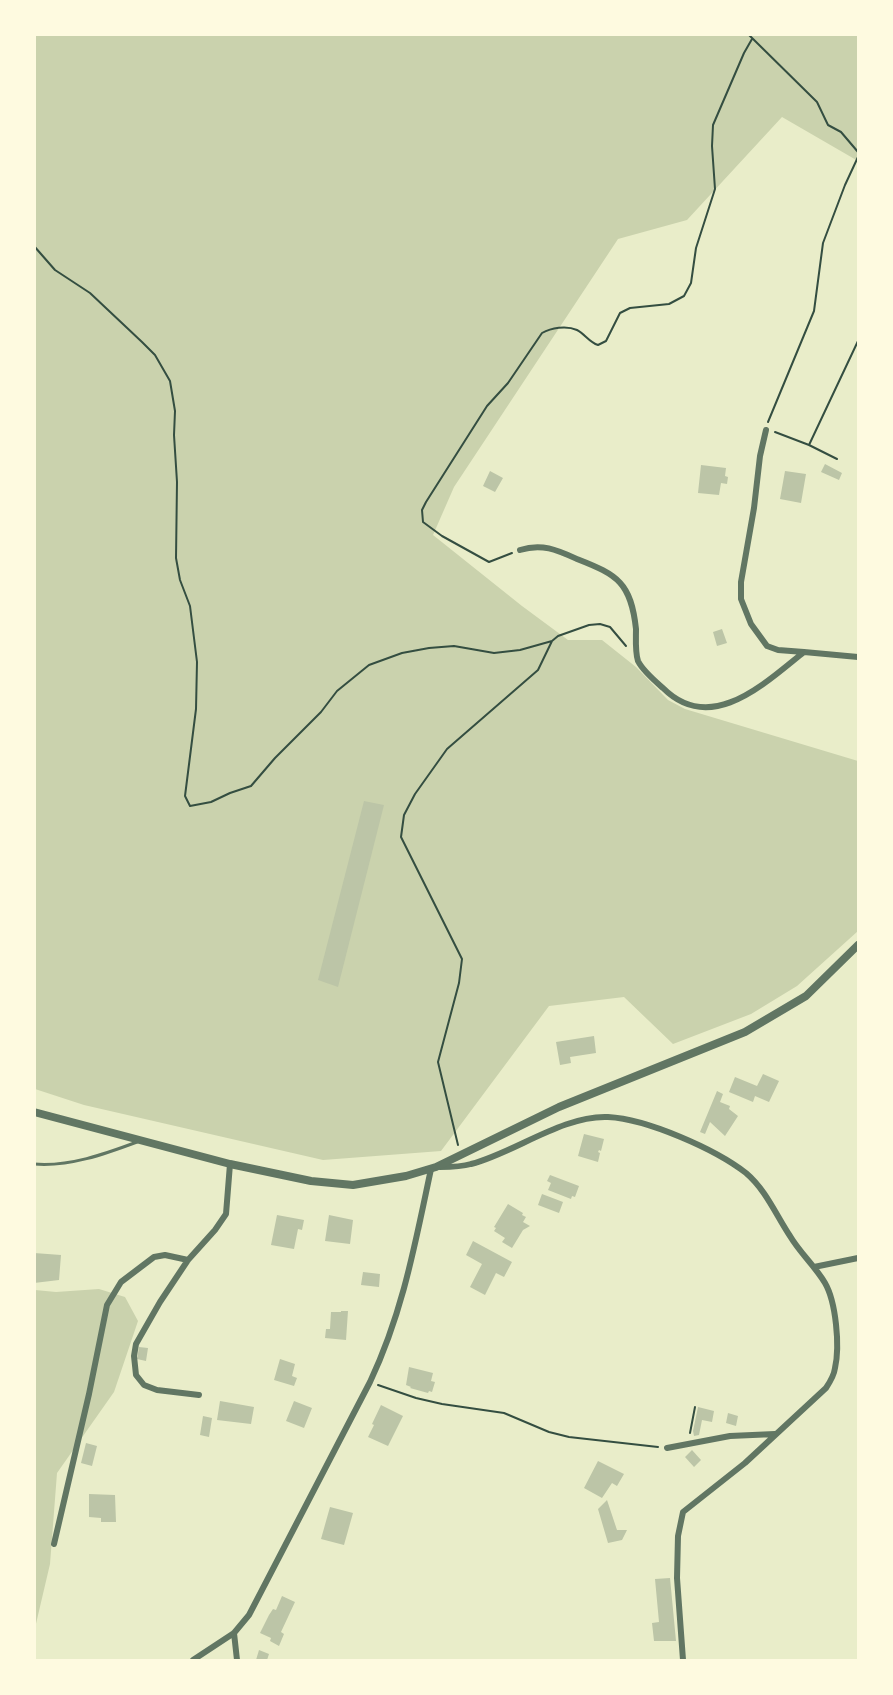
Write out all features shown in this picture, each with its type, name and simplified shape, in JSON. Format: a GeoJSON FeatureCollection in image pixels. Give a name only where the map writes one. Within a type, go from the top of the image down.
{"type":"FeatureCollection","features":[{"type":"Feature","properties":{"kind":"street"},"geometry":{"type":"LineString","coordinates":[[766,430],[741,582],[741,599],[751,624],[767,646],[778,650],[858,657]]}},
{"type":"Feature","properties":{"kind":"street"},"geometry":{"type":"LineString","coordinates":[[520,550],[539,546],[548,547],[597,567],[622,584],[633,610],[639,662],[660,686],[679,702],[691,706],[713,706],[747,696],[804,652]]}},
{"type":"Feature","properties":{"kind":"street"},"geometry":{"type":"LineString","coordinates":[[194,1660],[234,1633],[249,1615],[383,1356],[400,1308],[434,1168],[559,1107],[753,1028],[806,996],[858,945]]}},
{"type":"Feature","properties":{"kind":"street"},"geometry":{"type":"LineString","coordinates":[[34,1113],[230,1164],[311,1181],[354,1185],[406,1176],[434,1168],[472,1164],[567,1125],[595,1118],[622,1119],[649,1126],[709,1151],[747,1174],[765,1194],[790,1236],[829,1290],[833,1301],[837,1350],[836,1368],[826,1388],[745,1463],[683,1512],[678,1536],[677,1578],[683,1660]]}},
{"type":"Feature","properties":{"kind":"street"},"geometry":{"type":"LineString","coordinates":[[199,1395],[149,1388],[139,1382],[134,1369],[134,1356],[139,1337],[189,1260],[226,1214],[230,1164]]}},
{"type":"Feature","properties":{"kind":"street"},"geometry":{"type":"LineString","coordinates":[[54,1544],[107,1305],[121,1282],[154,1257],[165,1255],[189,1260]]}},
{"type":"Feature","properties":{"kind":"street"},"geometry":{"type":"LineString","coordinates":[[814,1267],[858,1258]]}},
{"type":"Feature","properties":{"kind":"street"},"geometry":{"type":"LineString","coordinates":[[667,1448],[730,1436],[776,1434]]}},
{"type":"Feature","properties":{"kind":"street"},"geometry":{"type":"LineString","coordinates":[[234,1633],[237,1660]]}},
{"type":"Feature","properties":{"kind":"lane"},"geometry":{"type":"LineString","coordinates":[[34,1164],[56,1164],[80,1160],[141,1141]]}},
{"type":"Feature","properties":{"kind":"path"},"geometry":{"type":"LineString","coordinates":[[748,34],[818,102],[828,125],[841,132],[858,152]]}},
{"type":"Feature","properties":{"kind":"path"},"geometry":{"type":"LineString","coordinates":[[520,550],[489,562],[427,526],[421,517],[426,502],[487,406],[508,383],[542,333],[549,329],[576,330],[591,343],[598,345],[606,341],[620,313],[630,308],[669,304],[684,296],[691,283],[696,248],[715,189],[713,125],[752,39]]}},
{"type":"Feature","properties":{"kind":"path"},"geometry":{"type":"LineString","coordinates":[[837,459],[809,445],[766,430],[814,311],[823,243],[845,184],[858,157]]}},
{"type":"Feature","properties":{"kind":"path"},"geometry":{"type":"LineString","coordinates":[[34,246],[56,270],[90,293],[142,342],[155,355],[171,381],[176,411],[174,435],[177,482],[176,558],[180,580],[190,606],[197,662],[196,709],[185,796],[190,806],[211,802],[251,786],[338,691],[369,665],[402,653],[454,646],[494,653],[520,650],[552,641],[558,636],[589,625],[600,624],[610,627],[639,662]]}},
{"type":"Feature","properties":{"kind":"path"},"geometry":{"type":"LineString","coordinates":[[809,445],[858,341]]}},
{"type":"Feature","properties":{"kind":"path"},"geometry":{"type":"LineString","coordinates":[[460,1155],[438,1062],[459,983],[462,959],[401,837],[404,815],[415,794],[447,749],[538,670],[552,641]]}},
{"type":"Feature","properties":{"kind":"path"},"geometry":{"type":"LineString","coordinates":[[370,1382],[433,1402],[504,1413],[541,1429],[570,1437],[667,1448]]}},
{"type":"Feature","properties":{"kind":"path"},"geometry":{"type":"LineString","coordinates":[[691,1445],[690,1431],[695,1407]]}},
{"type":"Feature","properties":{"kind":"green space"},"geometry":{"type":"Polygon","coordinates":[[[35,35],[858,35],[858,161],[782,117],[687,220],[618,239],[454,487],[433,535],[568,640],[602,640],[636,667],[668,700],[685,709],[858,761],[858,931],[797,986],[751,1014],[673,1044],[624,997],[549,1006],[441,1151],[323,1160],[84,1105],[35,1089],[35,35]]]}},
{"type":"Feature","properties":{"kind":"green space"},"geometry":{"type":"Polygon","coordinates":[[[99,1289],[125,1297],[138,1321],[114,1392],[57,1473],[50,1564],[35,1628],[35,1290],[56,1292],[99,1289]]]}},
{"type":"Feature","properties":{"kind":"building"},"geometry":{"type":"Polygon","coordinates":[[[825,464],[842,473],[839,480],[821,472],[825,464]]]}},
{"type":"Feature","properties":{"kind":"building"},"geometry":{"type":"Polygon","coordinates":[[[701,465],[726,468],[727,484],[721,483],[719,495],[698,493],[701,465]]]}},
{"type":"Feature","properties":{"kind":"building"},"geometry":{"type":"Polygon","coordinates":[[[490,471],[503,478],[495,492],[483,486],[490,471]]]}},
{"type":"Feature","properties":{"kind":"building"},"geometry":{"type":"Polygon","coordinates":[[[785,471],[806,474],[801,503],[780,499],[785,471]]]}},
{"type":"Feature","properties":{"kind":"building"},"geometry":{"type":"Polygon","coordinates":[[[722,629],[727,643],[717,646],[713,632],[722,629]]]}},
{"type":"Feature","properties":{"kind":"building"},"geometry":{"type":"Polygon","coordinates":[[[364,801],[384,805],[338,987],[318,980],[364,801]]]}},
{"type":"Feature","properties":{"kind":"building"},"geometry":{"type":"Polygon","coordinates":[[[594,1036],[596,1053],[570,1057],[571,1063],[560,1065],[556,1042],[594,1036]]]}},
{"type":"Feature","properties":{"kind":"building"},"geometry":{"type":"Polygon","coordinates":[[[763,1074],[779,1081],[769,1102],[755,1096],[753,1102],[729,1092],[735,1077],[757,1086],[763,1074]]]}},
{"type":"Feature","properties":{"kind":"building"},"geometry":{"type":"Polygon","coordinates":[[[717,1091],[723,1094],[720,1102],[730,1106],[729,1109],[738,1116],[725,1136],[710,1122],[705,1134],[700,1132],[717,1091]]]}},
{"type":"Feature","properties":{"kind":"building"},"geometry":{"type":"Polygon","coordinates":[[[584,1134],[604,1139],[601,1151],[598,1152],[600,1153],[598,1162],[578,1156],[584,1134]]]}},
{"type":"Feature","properties":{"kind":"building"},"geometry":{"type":"Polygon","coordinates":[[[550,1175],[579,1186],[575,1197],[572,1196],[571,1199],[548,1190],[551,1183],[547,1181],[550,1175]]]}},
{"type":"Feature","properties":{"kind":"building"},"geometry":{"type":"Polygon","coordinates":[[[542,1194],[563,1202],[559,1213],[538,1205],[542,1194]]]}},
{"type":"Feature","properties":{"kind":"building"},"geometry":{"type":"Polygon","coordinates":[[[508,1204],[523,1213],[522,1215],[526,1217],[523,1222],[530,1226],[523,1230],[512,1248],[502,1242],[505,1238],[494,1231],[496,1228],[494,1227],[508,1204]]]}},
{"type":"Feature","properties":{"kind":"building"},"geometry":{"type":"Polygon","coordinates":[[[277,1215],[304,1220],[302,1230],[298,1229],[294,1249],[271,1245],[277,1215]]]}},
{"type":"Feature","properties":{"kind":"building"},"geometry":{"type":"Polygon","coordinates":[[[329,1215],[353,1220],[350,1244],[325,1241],[329,1215]]]}},
{"type":"Feature","properties":{"kind":"building"},"geometry":{"type":"Polygon","coordinates":[[[473,1241],[512,1262],[504,1277],[496,1273],[485,1295],[470,1287],[482,1264],[466,1255],[473,1241]]]}},
{"type":"Feature","properties":{"kind":"building"},"geometry":{"type":"Polygon","coordinates":[[[34,1253],[61,1255],[59,1280],[34,1283],[34,1253]]]}},
{"type":"Feature","properties":{"kind":"building"},"geometry":{"type":"Polygon","coordinates":[[[363,1272],[380,1274],[379,1287],[361,1285],[363,1272]]]}},
{"type":"Feature","properties":{"kind":"building"},"geometry":{"type":"Polygon","coordinates":[[[348,1311],[346,1340],[325,1338],[326,1329],[330,1329],[331,1312],[348,1311]]]}},
{"type":"Feature","properties":{"kind":"building"},"geometry":{"type":"Polygon","coordinates":[[[139,1347],[148,1348],[146,1361],[137,1359],[139,1347]]]}},
{"type":"Feature","properties":{"kind":"building"},"geometry":{"type":"Polygon","coordinates":[[[280,1359],[295,1364],[292,1376],[297,1378],[294,1386],[274,1380],[280,1359]]]}},
{"type":"Feature","properties":{"kind":"building"},"geometry":{"type":"Polygon","coordinates":[[[409,1367],[433,1373],[431,1381],[435,1382],[432,1392],[428,1393],[406,1385],[409,1367]]]}},
{"type":"Feature","properties":{"kind":"building"},"geometry":{"type":"Polygon","coordinates":[[[220,1401],[254,1407],[251,1424],[217,1420],[220,1401]]]}},
{"type":"Feature","properties":{"kind":"building"},"geometry":{"type":"Polygon","coordinates":[[[294,1401],[312,1408],[304,1428],[286,1421],[294,1401]]]}},
{"type":"Feature","properties":{"kind":"building"},"geometry":{"type":"Polygon","coordinates":[[[381,1405],[403,1416],[388,1446],[368,1437],[381,1405]]]}},
{"type":"Feature","properties":{"kind":"building"},"geometry":{"type":"Polygon","coordinates":[[[698,1407],[714,1411],[712,1422],[702,1420],[699,1435],[694,1436],[693,1431],[698,1407]]]}},
{"type":"Feature","properties":{"kind":"building"},"geometry":{"type":"Polygon","coordinates":[[[728,1413],[738,1416],[736,1426],[726,1423],[728,1413]]]}},
{"type":"Feature","properties":{"kind":"building"},"geometry":{"type":"Polygon","coordinates":[[[203,1416],[212,1418],[209,1437],[200,1435],[203,1416]]]}},
{"type":"Feature","properties":{"kind":"building"},"geometry":{"type":"Polygon","coordinates":[[[86,1443],[97,1446],[92,1466],[81,1463],[86,1443]]]}},
{"type":"Feature","properties":{"kind":"building"},"geometry":{"type":"Polygon","coordinates":[[[692,1450],[701,1460],[694,1467],[685,1457],[692,1450]]]}},
{"type":"Feature","properties":{"kind":"building"},"geometry":{"type":"Polygon","coordinates":[[[598,1461],[624,1474],[617,1486],[612,1483],[602,1498],[584,1488],[598,1461]]]}},
{"type":"Feature","properties":{"kind":"building"},"geometry":{"type":"Polygon","coordinates":[[[89,1494],[115,1495],[116,1522],[101,1522],[101,1518],[89,1517],[89,1494]]]}},
{"type":"Feature","properties":{"kind":"building"},"geometry":{"type":"Polygon","coordinates":[[[607,1500],[617,1530],[627,1530],[622,1540],[608,1543],[598,1509],[607,1500]]]}},
{"type":"Feature","properties":{"kind":"building"},"geometry":{"type":"Polygon","coordinates":[[[330,1507],[353,1513],[344,1545],[321,1539],[330,1507]]]}},
{"type":"Feature","properties":{"kind":"building"},"geometry":{"type":"Polygon","coordinates":[[[670,1578],[676,1641],[654,1641],[652,1623],[659,1622],[655,1579],[670,1578]]]}},
{"type":"Feature","properties":{"kind":"building"},"geometry":{"type":"Polygon","coordinates":[[[282,1596],[295,1602],[281,1632],[284,1634],[279,1646],[270,1641],[271,1638],[260,1633],[273,1609],[276,1610],[282,1596]]]}},
{"type":"Feature","properties":{"kind":"building"},"geometry":{"type":"Polygon","coordinates":[[[259,1650],[269,1654],[267,1660],[256,1660],[259,1650]]]}}]}
